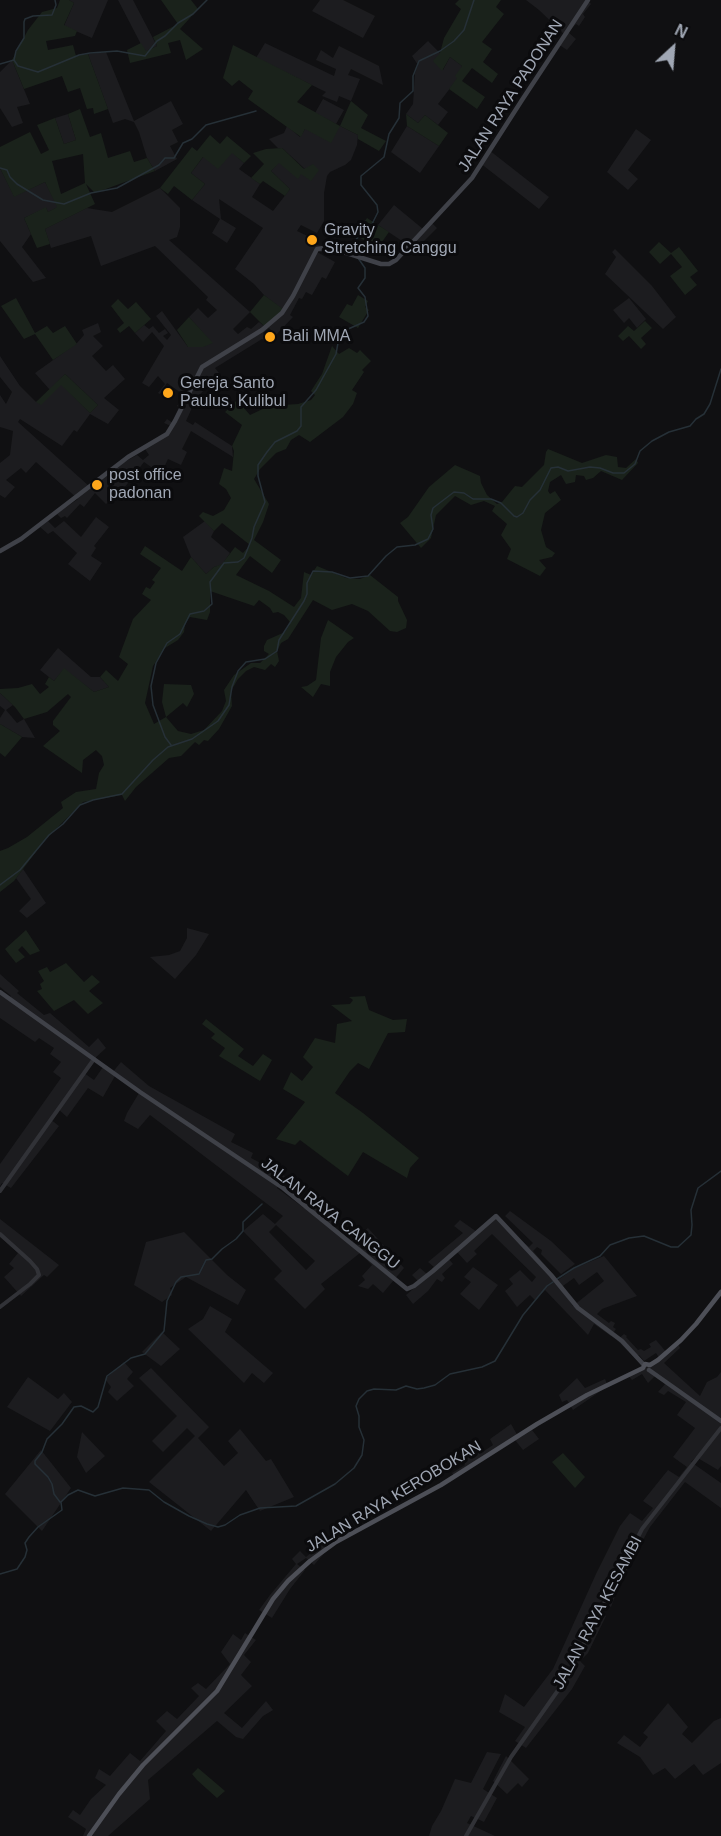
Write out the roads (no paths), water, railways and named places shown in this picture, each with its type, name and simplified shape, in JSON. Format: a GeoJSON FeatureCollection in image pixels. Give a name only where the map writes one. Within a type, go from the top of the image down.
{"type":"FeatureCollection","features":[{"type":"Feature","properties":{"kind":"main road","name":"JALAN RAYA PADONAN"},"geometry":{"type":"LineString","coordinates":[[0,551],[20,540],[128,457],[167,434],[202,367],[262,330],[282,313],[317,249],[332,248],[385,265],[396,260],[465,187],[482,164],[588,0]]}},
{"type":"Feature","properties":{"kind":"main road","name":"JALAN RAYA CANGGU"},"geometry":{"type":"LineString","coordinates":[[0,992],[283,1188],[405,1288],[409,1289],[414,1286],[496,1216],[551,1275],[578,1308],[622,1341],[647,1367],[721,1421]]}},
{"type":"Feature","properties":{"kind":"main road","name":"JALAN RAYA KEROBOKAN"},"geometry":{"type":"LineString","coordinates":[[89,1836],[143,1765],[223,1684],[273,1599],[288,1581],[310,1561],[336,1542],[425,1495],[587,1395],[647,1367],[681,1340],[721,1292]]}},
{"type":"Feature","properties":{"kind":"street"},"geometry":{"type":"LineString","coordinates":[[0,1191],[94,1059]]}},
{"type":"Feature","properties":{"kind":"street"},"geometry":{"type":"LineString","coordinates":[[0,1234],[21,1252],[37,1269],[39,1275],[0,1307]]}},
{"type":"Feature","properties":{"kind":"street","name":"JALAN RAYA KESAMBI"},"geometry":{"type":"LineString","coordinates":[[466,1836],[511,1757],[566,1679],[642,1529],[721,1428]]}},
{"type":"Feature","properties":{"kind":"waterway"},"geometry":{"type":"LineString","coordinates":[[0,64],[14,60],[16,51],[24,38],[25,19],[52,15],[56,5],[55,0]]}},
{"type":"Feature","properties":{"kind":"waterway"},"geometry":{"type":"LineString","coordinates":[[14,60],[18,66],[38,72],[79,55],[90,53],[117,51],[145,56],[157,41],[178,23],[193,14],[207,0]]}},
{"type":"Feature","properties":{"kind":"waterway"},"geometry":{"type":"LineString","coordinates":[[355,254],[352,247],[353,242],[371,226],[378,212],[377,205],[361,185],[361,176],[384,157],[389,134],[399,118],[400,103],[413,91],[413,76],[419,61],[440,51],[464,30],[474,0]]}},
{"type":"Feature","properties":{"kind":"waterway"},"geometry":{"type":"LineString","coordinates":[[0,168],[7,170],[17,184],[43,200],[64,204],[91,193],[117,188],[159,165],[165,158],[174,158],[183,143],[192,139],[206,125],[256,111]]}},
{"type":"Feature","properties":{"kind":"waterway"},"geometry":{"type":"LineString","coordinates":[[171,745],[165,737],[153,705],[151,686],[156,663],[167,643],[180,634],[190,614],[204,611],[212,604],[210,582],[224,563],[238,562],[244,558],[265,502],[258,476],[258,465],[275,442],[297,431],[301,426],[301,407],[316,390],[336,354],[338,343],[346,330],[364,322],[368,316],[365,297],[358,288],[365,278],[365,268],[358,258]]}},
{"type":"Feature","properties":{"kind":"waterway"},"geometry":{"type":"LineString","coordinates":[[0,885],[20,870],[49,835],[63,824],[80,805],[122,794],[168,747],[192,739],[218,721],[229,705],[238,671],[246,662],[265,659],[277,651],[279,640],[304,601],[307,594],[307,583],[313,571],[332,572],[350,578],[368,576],[397,547],[415,545],[428,539],[433,529],[431,515],[433,508],[454,492],[464,493],[473,499],[491,499],[501,503],[517,517],[523,513],[530,500],[540,490],[551,468],[558,467],[568,471],[590,467],[613,473],[624,473],[635,464],[640,451],[652,441],[669,432],[690,426],[704,414],[710,404],[721,369]]}},
{"type":"Feature","properties":{"kind":"waterway"},"geometry":{"type":"LineString","coordinates":[[557,1279],[600,1256],[610,1245],[629,1238],[644,1236],[671,1247],[678,1247],[691,1235],[691,1210],[698,1188],[721,1171]]}},
{"type":"Feature","properties":{"kind":"waterway"},"geometry":{"type":"LineString","coordinates":[[60,1502],[54,1494],[48,1477],[35,1464],[47,1439],[74,1407],[81,1406],[93,1412],[98,1407],[107,1376],[131,1358],[145,1354],[164,1331],[167,1301],[176,1282],[181,1277],[199,1274],[206,1260],[212,1259],[236,1239],[243,1231],[243,1222],[262,1204]]}},
{"type":"Feature","properties":{"kind":"waterway"},"geometry":{"type":"LineString","coordinates":[[0,1574],[17,1569],[25,1557],[27,1550],[25,1543],[29,1537],[38,1527],[62,1510],[61,1502],[78,1490],[95,1496],[123,1488],[149,1490],[164,1502],[189,1516],[218,1527],[240,1515],[260,1508],[296,1506],[335,1484],[354,1468],[362,1455],[364,1440],[359,1427],[356,1406],[367,1391],[396,1390],[406,1386],[424,1388],[435,1385],[450,1374],[482,1367],[495,1361],[523,1315],[553,1282]]}},
{"type":"Feature","properties":{"kind":"place","name":"Gravity Stretching Canggu"},"geometry":{"type":"Point","coordinates":[312,240]}},
{"type":"Feature","properties":{"kind":"place","name":"Bali MMA"},"geometry":{"type":"Point","coordinates":[270,337]}},
{"type":"Feature","properties":{"kind":"place","name":"Gereja Santo Paulus, Kulibul"},"geometry":{"type":"Point","coordinates":[168,393]}},
{"type":"Feature","properties":{"kind":"place","name":"post office padonan"},"geometry":{"type":"Point","coordinates":[97,485]}}]}
